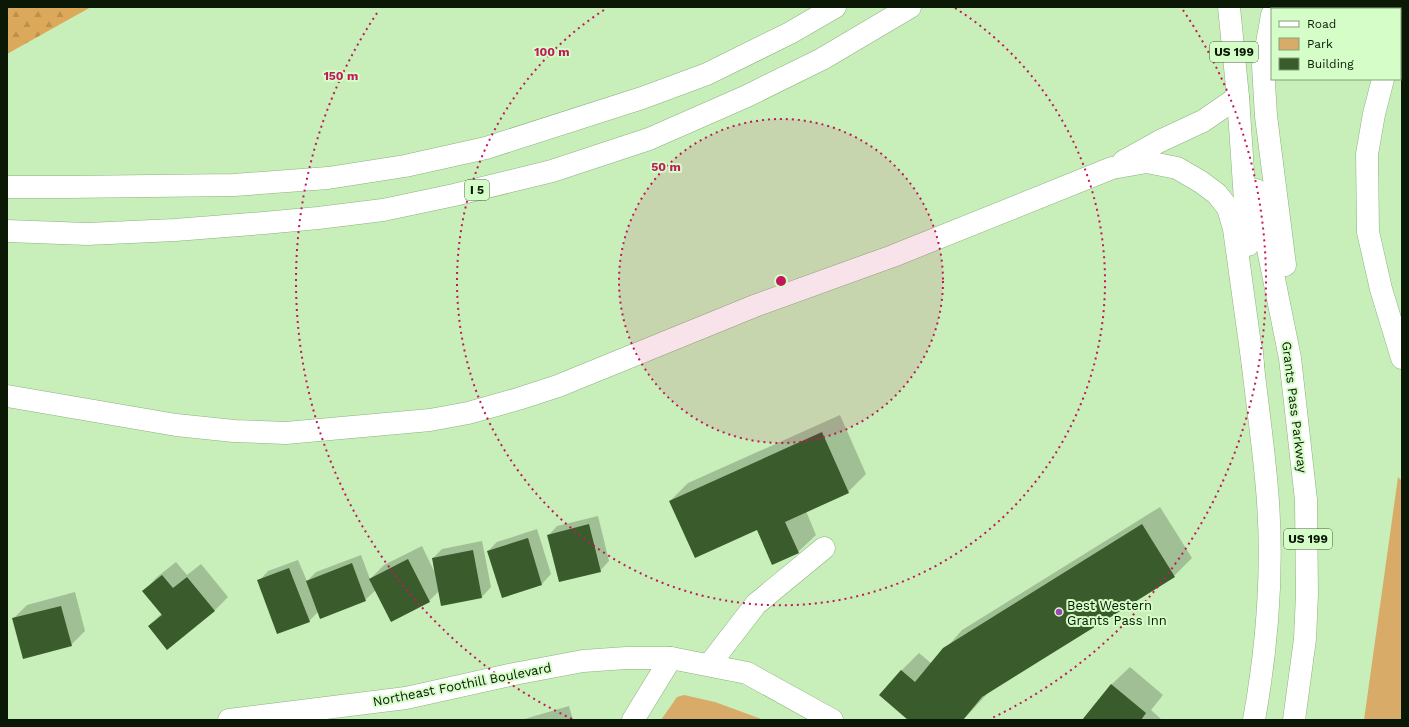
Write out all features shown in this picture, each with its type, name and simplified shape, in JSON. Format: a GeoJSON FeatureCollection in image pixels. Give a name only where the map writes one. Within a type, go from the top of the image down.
{"type":"FeatureCollection","features":[{"type":"Feature","properties":{"kind":"main road"},"geometry":{"type":"LineString","coordinates":[[7,187],[67,188],[234,185],[328,178],[405,166],[486,148],[642,98],[700,77],[790,33],[835,7]]}},
{"type":"Feature","properties":{"kind":"main road","name":"I 5"},"geometry":{"type":"LineString","coordinates":[[7,231],[87,234],[175,230],[318,218],[383,210],[454,195],[552,171],[649,139],[747,96],[822,59],[910,7]]}},
{"type":"Feature","properties":{"kind":"main road","name":"Grants Pass Parkway"},"geometry":{"type":"LineString","coordinates":[[1230,7],[1248,236],[1253,366],[1268,501],[1270,546],[1266,634],[1254,720]]}},
{"type":"Feature","properties":{"kind":"main road"},"geometry":{"type":"LineString","coordinates":[[1271,22],[1264,66],[1265,108],[1288,287],[1290,358]]}},
{"type":"Feature","properties":{"kind":"main road"},"geometry":{"type":"LineString","coordinates":[[1384,80],[1374,114],[1367,154],[1368,232],[1381,289],[1402,358]]}},
{"type":"Feature","properties":{"kind":"main road"},"geometry":{"type":"LineString","coordinates":[[7,396],[176,424],[234,431],[286,433],[430,420],[468,414],[558,386],[757,305],[893,256],[1112,168],[1160,141],[1203,121],[1238,97]]}},
{"type":"Feature","properties":{"kind":"main road","name":"Grants Pass Parkway"},"geometry":{"type":"LineString","coordinates":[[1238,97],[1290,358],[1306,500],[1308,547],[1305,639],[1294,720]]}},
{"type":"Feature","properties":{"kind":"main road"},"geometry":{"type":"LineString","coordinates":[[1112,168],[1147,162],[1177,168],[1212,190],[1228,208],[1234,229],[1253,366]]}},
{"type":"Feature","properties":{"kind":"main road"},"geometry":{"type":"LineString","coordinates":[[709,665],[756,604],[824,548]]}},
{"type":"Feature","properties":{"kind":"main road","name":"Northeast Foothill Boulevard"},"geometry":{"type":"LineString","coordinates":[[229,720],[406,698],[514,674],[583,661],[626,658],[671,658],[746,672],[832,720]]}},
{"type":"Feature","properties":{"kind":"main road"},"geometry":{"type":"LineString","coordinates":[[633,720],[671,658]]}},
{"type":"Feature","properties":{"kind":"green space"},"geometry":{"type":"Polygon","coordinates":[[[7,7],[91,7],[7,54],[7,7]]]}},
{"type":"Feature","properties":{"kind":"green space"},"geometry":{"type":"Polygon","coordinates":[[[1398,477],[1402,481],[1402,720],[1364,720],[1398,477]]]}},
{"type":"Feature","properties":{"kind":"green space"},"geometry":{"type":"Polygon","coordinates":[[[684,695],[715,702],[764,720],[661,720],[677,697],[684,695]]]}},
{"type":"Feature","properties":{"kind":"building"},"geometry":{"type":"Polygon","coordinates":[[[822,432],[849,493],[785,522],[799,553],[772,565],[757,530],[695,558],[669,501],[822,432]]]}},
{"type":"Feature","properties":{"kind":"building"},"geometry":{"type":"Polygon","coordinates":[[[589,524],[601,572],[559,582],[547,535],[589,524]]]}},
{"type":"Feature","properties":{"kind":"building","name":"Best Western Grants Pass Inn"},"geometry":{"type":"Polygon","coordinates":[[[1142,524],[1175,577],[982,697],[963,720],[908,720],[879,695],[901,670],[915,682],[943,648],[1142,524]]]}},
{"type":"Feature","properties":{"kind":"building"},"geometry":{"type":"Polygon","coordinates":[[[528,538],[542,585],[502,598],[487,551],[528,538]]]}},
{"type":"Feature","properties":{"kind":"building"},"geometry":{"type":"Polygon","coordinates":[[[473,550],[482,598],[441,606],[432,558],[473,550]]]}},
{"type":"Feature","properties":{"kind":"building"},"geometry":{"type":"Polygon","coordinates":[[[408,559],[430,602],[391,622],[369,579],[408,559]]]}},
{"type":"Feature","properties":{"kind":"building"},"geometry":{"type":"Polygon","coordinates":[[[352,563],[366,601],[320,619],[306,581],[352,563]]]}},
{"type":"Feature","properties":{"kind":"building"},"geometry":{"type":"Polygon","coordinates":[[[289,568],[310,622],[277,634],[257,580],[289,568]]]}},
{"type":"Feature","properties":{"kind":"building"},"geometry":{"type":"Polygon","coordinates":[[[162,575],[173,588],[187,577],[215,611],[167,650],[148,626],[162,615],[142,591],[162,575]]]}},
{"type":"Feature","properties":{"kind":"building"},"geometry":{"type":"Polygon","coordinates":[[[61,606],[72,646],[23,659],[12,618],[61,606]]]}},
{"type":"Feature","properties":{"kind":"building"},"geometry":{"type":"Polygon","coordinates":[[[1111,684],[1146,713],[1141,720],[1082,720],[1111,684]]]}},
{"type":"Feature","properties":{"kind":"place","name":"Best Western Grants Pass Inn"},"geometry":{"type":"Point","coordinates":[1059,612]}}]}
